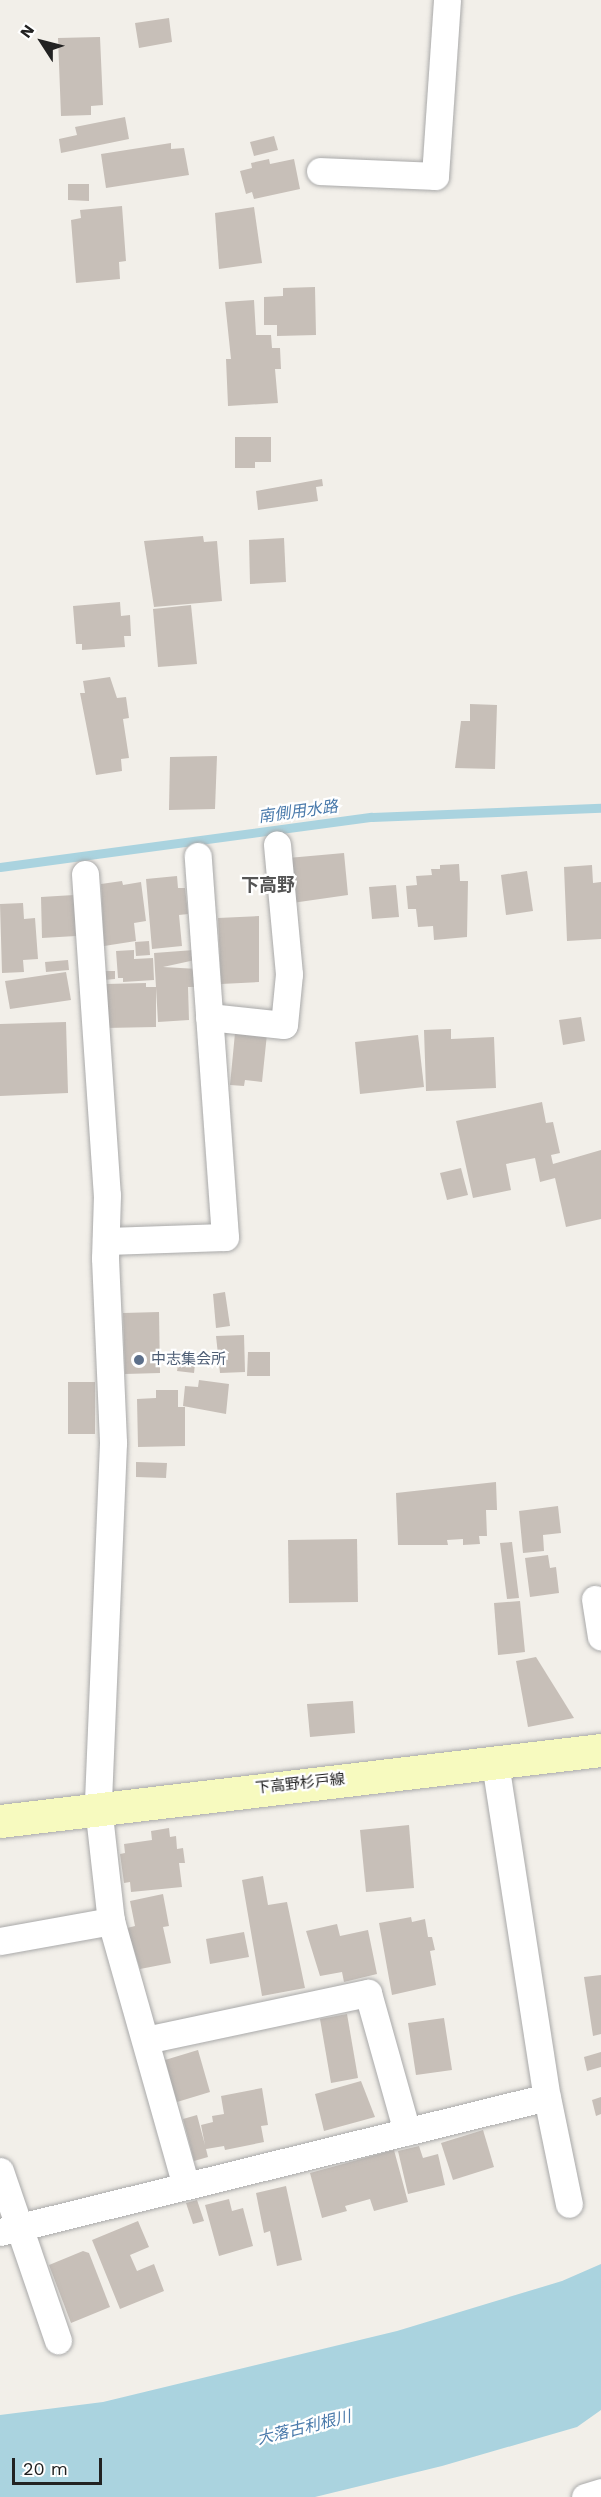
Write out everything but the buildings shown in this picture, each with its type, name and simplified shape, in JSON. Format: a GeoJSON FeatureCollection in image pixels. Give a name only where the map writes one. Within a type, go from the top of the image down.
{"type":"FeatureCollection","features":[{"type":"Feature","properties":{"kind":"main road","name":"下高野杉戸線"},"geometry":{"type":"LineString","coordinates":[[0,1821],[98,1806],[601,1750]]}},
{"type":"Feature","properties":{"kind":"street"},"geometry":{"type":"LineString","coordinates":[[320,171],[435,176],[447,0]]}},
{"type":"Feature","properties":{"kind":"street"},"geometry":{"type":"LineString","coordinates":[[209,1017],[284,1024],[289,974],[277,844]]}},
{"type":"Feature","properties":{"kind":"street"},"geometry":{"type":"LineString","coordinates":[[106,1240],[225,1237],[198,856]]}},
{"type":"Feature","properties":{"kind":"street"},"geometry":{"type":"LineString","coordinates":[[85,874],[107,1195],[106,1240],[113,1443],[98,1806],[111,1921],[186,2186]]}},
{"type":"Feature","properties":{"kind":"street"},"geometry":{"type":"LineString","coordinates":[[595,1599],[601,1637]]}},
{"type":"Feature","properties":{"kind":"street"},"geometry":{"type":"LineString","coordinates":[[495,1763],[547,2097],[569,2205]]}},
{"type":"Feature","properties":{"kind":"street"},"geometry":{"type":"LineString","coordinates":[[0,1941],[111,1921]]}},
{"type":"Feature","properties":{"kind":"street"},"geometry":{"type":"LineString","coordinates":[[146,2040],[368,1993],[407,2132]]}},
{"type":"Feature","properties":{"kind":"street"},"geometry":{"type":"LineString","coordinates":[[9,2231],[547,2097]]}},
{"type":"Feature","properties":{"kind":"street"},"geometry":{"type":"LineString","coordinates":[[0,2171],[9,2231],[58,2340]]}},
{"type":"Feature","properties":{"kind":"street"},"geometry":{"type":"LineString","coordinates":[[585,2497],[601,2492]]}},
{"type":"Feature","properties":{"kind":"water","name":"大落古利根川"},"geometry":{"type":"Polygon","coordinates":[[[601,2264],[601,2410],[577,2427],[442,2466],[315,2497],[0,2497],[0,2415],[103,2402],[397,2331],[562,2281],[601,2264]]]}},
{"type":"Feature","properties":{"kind":"waterway","name":"南側用水路"},"geometry":{"type":"LineString","coordinates":[[0,867],[372,817],[601,808]]}},
{"type":"Feature","properties":{"kind":"place","name":"中志集会所"},"geometry":{"type":"Point","coordinates":[139,1360]}},
{"type":"Feature","properties":{"kind":"district","name":"下高野"},"geometry":{"type":"Point","coordinates":[268,885]}}]}
